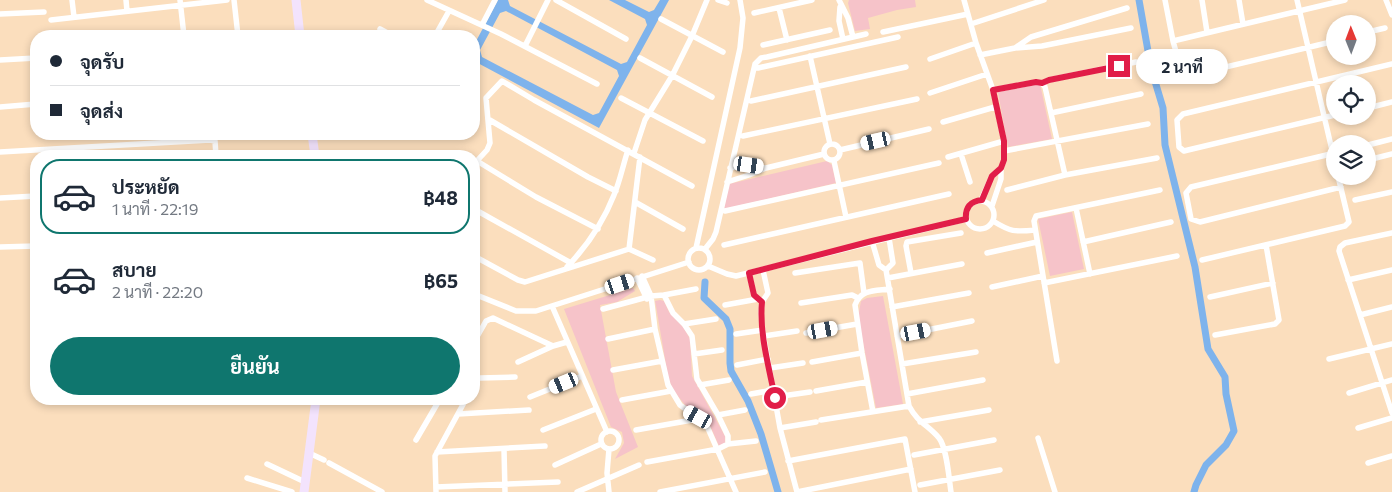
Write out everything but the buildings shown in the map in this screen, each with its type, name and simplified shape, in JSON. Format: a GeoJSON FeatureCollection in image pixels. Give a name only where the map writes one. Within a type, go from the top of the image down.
{"type":"FeatureCollection","features":[{"type":"Feature","properties":{"kind":"street"},"geometry":{"type":"LineString","coordinates":[[72,0],[74,17]]}},
{"type":"Feature","properties":{"kind":"street"},"geometry":{"type":"LineString","coordinates":[[126,0],[127,11]]}},
{"type":"Feature","properties":{"kind":"street"},"geometry":{"type":"LineString","coordinates":[[51,20],[180,3],[227,0]]}},
{"type":"Feature","properties":{"kind":"street"},"geometry":{"type":"LineString","coordinates":[[234,0],[237,30]]}},
{"type":"Feature","properties":{"kind":"street"},"geometry":{"type":"LineString","coordinates":[[296,0],[299,30]]}},
{"type":"Feature","properties":{"kind":"street"},"geometry":{"type":"LineString","coordinates":[[427,0],[501,34],[597,84]]}},
{"type":"Feature","properties":{"kind":"street"},"geometry":{"type":"LineString","coordinates":[[482,26],[495,0]]}},
{"type":"Feature","properties":{"kind":"street"},"geometry":{"type":"LineString","coordinates":[[525,46],[548,0]]}},
{"type":"Feature","properties":{"kind":"street"},"geometry":{"type":"LineString","coordinates":[[556,0],[626,39]]}},
{"type":"Feature","properties":{"kind":"street"},"geometry":{"type":"LineString","coordinates":[[565,268],[586,246],[598,229],[649,112],[672,76],[707,0]]}},
{"type":"Feature","properties":{"kind":"street"},"geometry":{"type":"LineString","coordinates":[[718,0],[727,3]]}},
{"type":"Feature","properties":{"kind":"street"},"geometry":{"type":"LineString","coordinates":[[696,248],[740,48],[743,18],[740,0]]}},
{"type":"Feature","properties":{"kind":"street"},"geometry":{"type":"LineString","coordinates":[[754,14],[812,0]]}},
{"type":"Feature","properties":{"kind":"street"},"geometry":{"type":"LineString","coordinates":[[835,0],[840,2],[848,18],[853,37]]}},
{"type":"Feature","properties":{"kind":"street"},"geometry":{"type":"LineString","coordinates":[[964,0],[976,43],[993,90],[1004,141],[1001,179],[992,206],[994,212],[993,221],[986,228],[982,229],[972,227],[966,219],[969,206],[972,203],[982,200],[992,206]]}},
{"type":"Feature","properties":{"kind":"street"},"geometry":{"type":"LineString","coordinates":[[971,24],[1044,0]]}},
{"type":"Feature","properties":{"kind":"street"},"geometry":{"type":"LineString","coordinates":[[1166,0],[1173,41],[1183,76]]}},
{"type":"Feature","properties":{"kind":"street"},"geometry":{"type":"LineString","coordinates":[[1202,0],[1207,32]]}},
{"type":"Feature","properties":{"kind":"street"},"geometry":{"type":"LineString","coordinates":[[1239,0],[1243,24]]}},
{"type":"Feature","properties":{"kind":"street"},"geometry":{"type":"LineString","coordinates":[[1297,0],[1329,135]]}},
{"type":"Feature","properties":{"kind":"street"},"geometry":{"type":"LineString","coordinates":[[1173,41],[1346,0]]}},
{"type":"Feature","properties":{"kind":"street"},"geometry":{"type":"LineString","coordinates":[[1386,0],[1392,15]]}},
{"type":"Feature","properties":{"kind":"street"},"geometry":{"type":"LineString","coordinates":[[840,2],[839,21],[843,39]]}},
{"type":"Feature","properties":{"kind":"street"},"geometry":{"type":"LineString","coordinates":[[180,3],[183,30]]}},
{"type":"Feature","properties":{"kind":"street"},"geometry":{"type":"LineString","coordinates":[[779,8],[787,40]]}},
{"type":"Feature","properties":{"kind":"street"},"geometry":{"type":"LineString","coordinates":[[1015,48],[1030,37],[1127,8]]}},
{"type":"Feature","properties":{"kind":"street"},"geometry":{"type":"LineString","coordinates":[[438,30],[449,11]]}},
{"type":"Feature","properties":{"kind":"street"},"geometry":{"type":"LineString","coordinates":[[0,14],[44,12]]}},
{"type":"Feature","properties":{"kind":"street"},"geometry":{"type":"LineString","coordinates":[[883,32],[968,14]]}},
{"type":"Feature","properties":{"kind":"street"},"geometry":{"type":"LineString","coordinates":[[661,19],[723,52]]}},
{"type":"Feature","properties":{"kind":"street"},"geometry":{"type":"LineString","coordinates":[[980,54],[1042,46],[1131,28]]}},
{"type":"Feature","properties":{"kind":"street"},"geometry":{"type":"LineString","coordinates":[[1376,30],[1385,28]]}},
{"type":"Feature","properties":{"kind":"street"},"geometry":{"type":"LineString","coordinates":[[763,45],[830,30]]}},
{"type":"Feature","properties":{"kind":"street"},"geometry":{"type":"LineString","coordinates":[[705,249],[716,232],[753,70],[757,61],[866,34]]}},
{"type":"Feature","properties":{"kind":"street"},"geometry":{"type":"LineString","coordinates":[[758,68],[898,37]]}},
{"type":"Feature","properties":{"kind":"street"},"geometry":{"type":"LineString","coordinates":[[930,59],[976,43]]}},
{"type":"Feature","properties":{"kind":"street"},"geometry":{"type":"LineString","coordinates":[[1167,81],[1326,43]]}},
{"type":"Feature","properties":{"kind":"street"},"geometry":{"type":"LineString","coordinates":[[810,56],[830,144]]}},
{"type":"Feature","properties":{"kind":"street"},"geometry":{"type":"LineString","coordinates":[[0,60],[30,58]]}},
{"type":"Feature","properties":{"kind":"street"},"geometry":{"type":"LineString","coordinates":[[640,58],[712,98]]}},
{"type":"Feature","properties":{"kind":"street"},"geometry":{"type":"LineString","coordinates":[[993,90],[1036,82],[1042,83],[1136,62]]}},
{"type":"Feature","properties":{"kind":"street"},"geometry":{"type":"LineString","coordinates":[[1324,118],[1184,151],[1179,147],[1177,120],[1183,114],[1392,64]]}},
{"type":"Feature","properties":{"kind":"street"},"geometry":{"type":"LineString","coordinates":[[751,101],[906,67]]}},
{"type":"Feature","properties":{"kind":"street"},"geometry":{"type":"LineString","coordinates":[[930,93],[987,74]]}},
{"type":"Feature","properties":{"kind":"street"},"geometry":{"type":"LineString","coordinates":[[480,158],[490,143],[486,102],[488,95],[500,81],[505,81],[534,100],[692,186]]}},
{"type":"Feature","properties":{"kind":"street"},"geometry":{"type":"LineString","coordinates":[[1042,83],[1045,87],[1065,175]]}},
{"type":"Feature","properties":{"kind":"street"},"geometry":{"type":"LineString","coordinates":[[1051,113],[1141,94]]}},
{"type":"Feature","properties":{"kind":"street"},"geometry":{"type":"LineString","coordinates":[[621,98],[702,141]]}},
{"type":"Feature","properties":{"kind":"street"},"geometry":{"type":"LineString","coordinates":[[743,136],[918,98]]}},
{"type":"Feature","properties":{"kind":"street"},"geometry":{"type":"LineString","coordinates":[[1376,106],[1392,102]]}},
{"type":"Feature","properties":{"kind":"street"},"geometry":{"type":"LineString","coordinates":[[0,106],[30,104]]}},
{"type":"Feature","properties":{"kind":"street"},"geometry":{"type":"LineString","coordinates":[[943,122],[996,107]]}},
{"type":"Feature","properties":{"kind":"street"},"geometry":{"type":"LineString","coordinates":[[488,119],[588,177],[616,191]]}},
{"type":"Feature","properties":{"kind":"street"},"geometry":{"type":"LineString","coordinates":[[1004,152],[1148,124]]}},
{"type":"Feature","properties":{"kind":"street"},"geometry":{"type":"LineString","coordinates":[[840,150],[929,129]]}},
{"type":"Feature","properties":{"kind":"street"},"geometry":{"type":"LineString","coordinates":[[1376,143],[1392,139]]}},
{"type":"Feature","properties":{"kind":"street"},"geometry":{"type":"LineString","coordinates":[[35,150],[210,140],[215,142],[216,150]]}},
{"type":"Feature","properties":{"kind":"street"},"geometry":{"type":"LineString","coordinates":[[948,158],[1004,141]]}},
{"type":"Feature","properties":{"kind":"street"},"geometry":{"type":"LineString","coordinates":[[830,144],[837,145],[840,150],[839,158],[834,160],[826,158],[824,154],[825,148],[830,144]]}},
{"type":"Feature","properties":{"kind":"street"},"geometry":{"type":"LineString","coordinates":[[0,152],[30,150]]}},
{"type":"Feature","properties":{"kind":"street"},"geometry":{"type":"LineString","coordinates":[[727,182],[750,176],[766,168],[824,154]]}},
{"type":"Feature","properties":{"kind":"street"},"geometry":{"type":"LineString","coordinates":[[961,154],[970,182]]}},
{"type":"Feature","properties":{"kind":"street"},"geometry":{"type":"LineString","coordinates":[[1376,158],[1392,154]]}},
{"type":"Feature","properties":{"kind":"street"},"geometry":{"type":"LineString","coordinates":[[1202,260],[1348,224],[1341,187],[1202,222],[1196,222],[1191,219],[1186,193],[1191,187],[1326,155]]}},
{"type":"Feature","properties":{"kind":"street"},"geometry":{"type":"LineString","coordinates":[[629,249],[640,157]]}},
{"type":"Feature","properties":{"kind":"street"},"geometry":{"type":"LineString","coordinates":[[1007,190],[1065,175],[1157,158]]}},
{"type":"Feature","properties":{"kind":"street"},"geometry":{"type":"LineString","coordinates":[[834,160],[846,217]]}},
{"type":"Feature","properties":{"kind":"street"},"geometry":{"type":"LineString","coordinates":[[725,211],[938,164]]}},
{"type":"Feature","properties":{"kind":"street"},"geometry":{"type":"LineString","coordinates":[[730,168],[744,165],[766,168]]}},
{"type":"Feature","properties":{"kind":"street"},"geometry":{"type":"LineString","coordinates":[[480,166],[598,229]]}},
{"type":"Feature","properties":{"kind":"street"},"geometry":{"type":"LineString","coordinates":[[982,200],[992,176],[1001,168]]}},
{"type":"Feature","properties":{"kind":"street"},"geometry":{"type":"LineString","coordinates":[[1057,362],[1035,230],[1034,221],[1036,216],[1160,190]]}},
{"type":"Feature","properties":{"kind":"street"},"geometry":{"type":"LineString","coordinates":[[1355,200],[1392,192]]}},
{"type":"Feature","properties":{"kind":"street"},"geometry":{"type":"LineString","coordinates":[[724,245],[949,194]]}},
{"type":"Feature","properties":{"kind":"street"},"geometry":{"type":"LineString","coordinates":[[0,198],[30,196]]}},
{"type":"Feature","properties":{"kind":"street"},"geometry":{"type":"LineString","coordinates":[[636,202],[683,229]]}},
{"type":"Feature","properties":{"kind":"street"},"geometry":{"type":"LineString","coordinates":[[1076,208],[1090,274]]}},
{"type":"Feature","properties":{"kind":"street"},"geometry":{"type":"LineString","coordinates":[[480,212],[571,263]]}},
{"type":"Feature","properties":{"kind":"street"},"geometry":{"type":"LineString","coordinates":[[705,249],[696,248],[690,252],[689,262],[693,268],[699,270],[708,266],[736,276],[966,219]]}},
{"type":"Feature","properties":{"kind":"street"},"geometry":{"type":"LineString","coordinates":[[993,221],[1008,230],[1016,232],[1035,230]]}},
{"type":"Feature","properties":{"kind":"street"},"geometry":{"type":"LineString","coordinates":[[1083,242],[1171,222]]}},
{"type":"Feature","properties":{"kind":"street"},"geometry":{"type":"LineString","coordinates":[[911,273],[906,246],[908,242],[961,233]]}},
{"type":"Feature","properties":{"kind":"street"},"geometry":{"type":"LineString","coordinates":[[1392,233],[1340,247],[1340,255],[1392,413]]}},
{"type":"Feature","properties":{"kind":"street"},"geometry":{"type":"LineString","coordinates":[[886,270],[893,263],[889,238]]}},
{"type":"Feature","properties":{"kind":"street"},"geometry":{"type":"LineString","coordinates":[[872,241],[879,266],[886,270],[888,278],[909,406],[914,417],[940,439],[951,492]]}},
{"type":"Feature","properties":{"kind":"street"},"geometry":{"type":"LineString","coordinates":[[988,253],[1037,242]]}},
{"type":"Feature","properties":{"kind":"street"},"geometry":{"type":"LineString","coordinates":[[1215,335],[1278,322],[1279,318],[1266,245]]}},
{"type":"Feature","properties":{"kind":"street"},"geometry":{"type":"LineString","coordinates":[[0,247],[30,246]]}},
{"type":"Feature","properties":{"kind":"street"},"geometry":{"type":"LineString","coordinates":[[480,259],[522,282],[629,249],[653,260]]}},
{"type":"Feature","properties":{"kind":"street"},"geometry":{"type":"LineString","coordinates":[[705,249],[710,257],[708,266]]}},
{"type":"Feature","properties":{"kind":"street"},"geometry":{"type":"LineString","coordinates":[[992,286],[1090,274],[1177,256]]}},
{"type":"Feature","properties":{"kind":"street"},"geometry":{"type":"LineString","coordinates":[[480,296],[516,311],[529,312],[689,262]]}},
{"type":"Feature","properties":{"kind":"street"},"geometry":{"type":"LineString","coordinates":[[795,273],[860,263],[864,292]]}},
{"type":"Feature","properties":{"kind":"street"},"geometry":{"type":"LineString","coordinates":[[888,278],[962,264]]}},
{"type":"Feature","properties":{"kind":"street"},"geometry":{"type":"LineString","coordinates":[[726,305],[760,301],[768,293],[763,270]]}},
{"type":"Feature","properties":{"kind":"street"},"geometry":{"type":"LineString","coordinates":[[1348,280],[1392,270]]}},
{"type":"Feature","properties":{"kind":"street"},"geometry":{"type":"LineString","coordinates":[[749,273],[754,295],[760,301],[763,330],[780,428],[797,492],[911,469]]}},
{"type":"Feature","properties":{"kind":"street"},"geometry":{"type":"LineString","coordinates":[[640,277],[649,298],[662,361],[671,391],[680,405],[706,424],[736,492]]}},
{"type":"Feature","properties":{"kind":"street"},"geometry":{"type":"LineString","coordinates":[[1210,297],[1273,283]]}},
{"type":"Feature","properties":{"kind":"street"},"geometry":{"type":"LineString","coordinates":[[603,309],[696,289]]}},
{"type":"Feature","properties":{"kind":"street"},"geometry":{"type":"LineString","coordinates":[[873,412],[855,305],[858,298],[864,292],[890,289]]}},
{"type":"Feature","properties":{"kind":"street"},"geometry":{"type":"LineString","coordinates":[[892,307],[969,293]]}},
{"type":"Feature","properties":{"kind":"street"},"geometry":{"type":"LineString","coordinates":[[664,295],[673,313],[692,336],[696,373],[700,385],[728,436],[728,444]]}},
{"type":"Feature","properties":{"kind":"street"},"geometry":{"type":"LineString","coordinates":[[801,302],[852,295],[858,298]]}},
{"type":"Feature","properties":{"kind":"street"},"geometry":{"type":"LineString","coordinates":[[552,306],[607,432]]}},
{"type":"Feature","properties":{"kind":"street"},"geometry":{"type":"LineString","coordinates":[[1360,315],[1392,307]]}},
{"type":"Feature","properties":{"kind":"street"},"geometry":{"type":"LineString","coordinates":[[480,332],[486,321],[494,318],[553,346]]}},
{"type":"Feature","properties":{"kind":"street"},"geometry":{"type":"LineString","coordinates":[[684,324],[716,318]]}},
{"type":"Feature","properties":{"kind":"street"},"geometry":{"type":"LineString","coordinates":[[897,336],[972,321]]}},
{"type":"Feature","properties":{"kind":"street"},"geometry":{"type":"LineString","coordinates":[[806,333],[857,324]]}},
{"type":"Feature","properties":{"kind":"street"},"geometry":{"type":"LineString","coordinates":[[608,339],[656,329]]}},
{"type":"Feature","properties":{"kind":"street"},"geometry":{"type":"LineString","coordinates":[[736,334],[763,330]]}},
{"type":"Feature","properties":{"kind":"street"},"geometry":{"type":"LineString","coordinates":[[764,336],[797,331]]}},
{"type":"Feature","properties":{"kind":"street"},"geometry":{"type":"LineString","coordinates":[[518,362],[553,346],[567,342]]}},
{"type":"Feature","properties":{"kind":"street"},"geometry":{"type":"LineString","coordinates":[[1329,359],[1392,344]]}},
{"type":"Feature","properties":{"kind":"street"},"geometry":{"type":"LineString","coordinates":[[694,354],[722,350]]}},
{"type":"Feature","properties":{"kind":"street"},"geometry":{"type":"LineString","coordinates":[[902,364],[976,352]]}},
{"type":"Feature","properties":{"kind":"street"},"geometry":{"type":"LineString","coordinates":[[812,362],[862,353]]}},
{"type":"Feature","properties":{"kind":"street"},"geometry":{"type":"LineString","coordinates":[[737,365],[768,359]]}},
{"type":"Feature","properties":{"kind":"street"},"geometry":{"type":"LineString","coordinates":[[613,370],[662,361]]}},
{"type":"Feature","properties":{"kind":"street"},"geometry":{"type":"LineString","coordinates":[[770,368],[803,363]]}},
{"type":"Feature","properties":{"kind":"street"},"geometry":{"type":"LineString","coordinates":[[530,397],[582,376]]}},
{"type":"Feature","properties":{"kind":"street"},"geometry":{"type":"LineString","coordinates":[[480,378],[516,377]]}},
{"type":"Feature","properties":{"kind":"street"},"geometry":{"type":"LineString","coordinates":[[700,385],[729,380]]}},
{"type":"Feature","properties":{"kind":"street"},"geometry":{"type":"LineString","coordinates":[[907,394],[983,380]]}},
{"type":"Feature","properties":{"kind":"street"},"geometry":{"type":"LineString","coordinates":[[1349,393],[1392,380]]}},
{"type":"Feature","properties":{"kind":"street"},"geometry":{"type":"LineString","coordinates":[[775,398],[867,382]]}},
{"type":"Feature","properties":{"kind":"street"},"geometry":{"type":"LineString","coordinates":[[751,394],[773,390]]}},
{"type":"Feature","properties":{"kind":"street"},"geometry":{"type":"LineString","coordinates":[[622,400],[671,391]]}},
{"type":"Feature","properties":{"kind":"street"},"geometry":{"type":"LineString","coordinates":[[304,492],[315,405]]}},
{"type":"Feature","properties":{"kind":"street"},"geometry":{"type":"LineString","coordinates":[[416,440],[436,405]]}},
{"type":"Feature","properties":{"kind":"street"},"geometry":{"type":"LineString","coordinates":[[463,405],[437,452],[435,460],[436,489],[558,482]]}},
{"type":"Feature","properties":{"kind":"street"},"geometry":{"type":"LineString","coordinates":[[780,428],[909,406]]}},
{"type":"Feature","properties":{"kind":"street"},"geometry":{"type":"LineString","coordinates":[[543,430],[596,408]]}},
{"type":"Feature","properties":{"kind":"street"},"geometry":{"type":"LineString","coordinates":[[458,414],[529,410]]}},
{"type":"Feature","properties":{"kind":"street"},"geometry":{"type":"LineString","coordinates":[[718,415],[744,410]]}},
{"type":"Feature","properties":{"kind":"street"},"geometry":{"type":"LineString","coordinates":[[920,422],[989,410]]}},
{"type":"Feature","properties":{"kind":"street"},"geometry":{"type":"LineString","coordinates":[[636,430],[692,420],[698,417]]}},
{"type":"Feature","properties":{"kind":"street"},"geometry":{"type":"LineString","coordinates":[[1358,428],[1392,418]]}},
{"type":"Feature","properties":{"kind":"street"},"geometry":{"type":"LineString","coordinates":[[607,432],[614,432],[619,441],[616,447],[609,449],[604,448],[601,444],[601,436],[607,432]]}},
{"type":"Feature","properties":{"kind":"street"},"geometry":{"type":"LineString","coordinates":[[1038,438],[1055,492]]}},
{"type":"Feature","properties":{"kind":"street"},"geometry":{"type":"LineString","coordinates":[[788,461],[905,439],[915,492]]}},
{"type":"Feature","properties":{"kind":"street"},"geometry":{"type":"LineString","coordinates":[[914,455],[994,440]]}},
{"type":"Feature","properties":{"kind":"street"},"geometry":{"type":"LineString","coordinates":[[647,462],[718,449],[728,444],[756,441]]}},
{"type":"Feature","properties":{"kind":"street"},"geometry":{"type":"LineString","coordinates":[[556,464],[601,444]]}},
{"type":"Feature","properties":{"kind":"street"},"geometry":{"type":"LineString","coordinates":[[437,452],[545,446]]}},
{"type":"Feature","properties":{"kind":"street"},"geometry":{"type":"LineString","coordinates":[[504,449],[505,492]]}},
{"type":"Feature","properties":{"kind":"street"},"geometry":{"type":"LineString","coordinates":[[609,449],[607,479],[609,492]]}},
{"type":"Feature","properties":{"kind":"street"},"geometry":{"type":"LineString","coordinates":[[309,453],[382,492]]}},
{"type":"Feature","properties":{"kind":"street"},"geometry":{"type":"LineString","coordinates":[[1368,463],[1392,456]]}},
{"type":"Feature","properties":{"kind":"street"},"geometry":{"type":"LineString","coordinates":[[267,464],[305,482]]}},
{"type":"Feature","properties":{"kind":"street"},"geometry":{"type":"LineString","coordinates":[[576,492],[639,465]]}},
{"type":"Feature","properties":{"kind":"street"},"geometry":{"type":"LineString","coordinates":[[920,485],[1000,470]]}},
{"type":"Feature","properties":{"kind":"street"},"geometry":{"type":"LineString","coordinates":[[660,492],[765,472]]}},
{"type":"Feature","properties":{"kind":"street"},"geometry":{"type":"LineString","coordinates":[[247,478],[292,492]]}},
{"type":"Feature","properties":{"kind":"shaded area"},"geometry":{"type":"Polygon","coordinates":[[[849,0],[915,0],[916,7],[868,18],[870,29],[855,31],[848,3],[849,0]]]}},
{"type":"Feature","properties":{"kind":"shaded area"},"geometry":{"type":"Polygon","coordinates":[[[1040,84],[1052,139],[1008,147],[998,92],[1040,84]]]}},
{"type":"Feature","properties":{"kind":"shaded area"},"geometry":{"type":"Polygon","coordinates":[[[827,161],[832,165],[836,183],[724,209],[729,184],[827,161]]]}},
{"type":"Feature","properties":{"kind":"shaded area"},"geometry":{"type":"Polygon","coordinates":[[[1072,212],[1084,269],[1050,276],[1038,219],[1072,212]]]}},
{"type":"Feature","properties":{"kind":"shaded area"},"geometry":{"type":"Polygon","coordinates":[[[633,288],[635,291],[617,302],[600,305],[616,392],[638,447],[615,459],[624,443],[622,432],[611,427],[564,309],[633,288]]]}},
{"type":"Feature","properties":{"kind":"shaded area"},"geometry":{"type":"Polygon","coordinates":[[[883,296],[903,404],[876,408],[858,317],[861,301],[867,298],[883,296]]]}},
{"type":"Feature","properties":{"kind":"shaded area"},"geometry":{"type":"Polygon","coordinates":[[[655,301],[664,301],[669,312],[684,328],[690,339],[692,376],[725,436],[725,443],[719,446],[707,419],[685,405],[673,390],[668,377],[655,301]]]}},
{"type":"Feature","properties":{"kind":"water"},"geometry":{"type":"Polygon","coordinates":[[[498,0],[508,0],[510,6],[621,64],[627,62],[647,25],[645,19],[609,0],[625,0],[649,12],[654,10],[660,0],[669,0],[599,128],[480,64],[480,50],[480,34],[498,0]],[[506,11],[500,13],[480,50],[482,57],[593,115],[599,113],[619,76],[617,70],[506,11]]]}},
{"type":"Feature","properties":{"kind":"waterway"},"geometry":{"type":"LineString","coordinates":[[1139,0],[1151,68],[1163,108],[1165,145],[1195,267],[1208,349],[1225,377],[1226,394],[1234,431],[1226,445],[1206,465],[1194,492]]}},
{"type":"Feature","properties":{"kind":"waterway"},"geometry":{"type":"LineString","coordinates":[[705,282],[704,298],[726,319],[730,329],[731,371],[748,401],[761,434],[778,492]]}},
{"type":"Feature","properties":{"kind":"route"},"geometry":{"type":"LineString","coordinates":[[775,398],[761,313],[762,302],[754,295],[749,273],[966,219],[969,206],[982,200],[987,185],[992,176],[1001,168],[1004,160],[1004,141],[993,90],[1036,82],[1042,83],[1119,66]]}}]}
